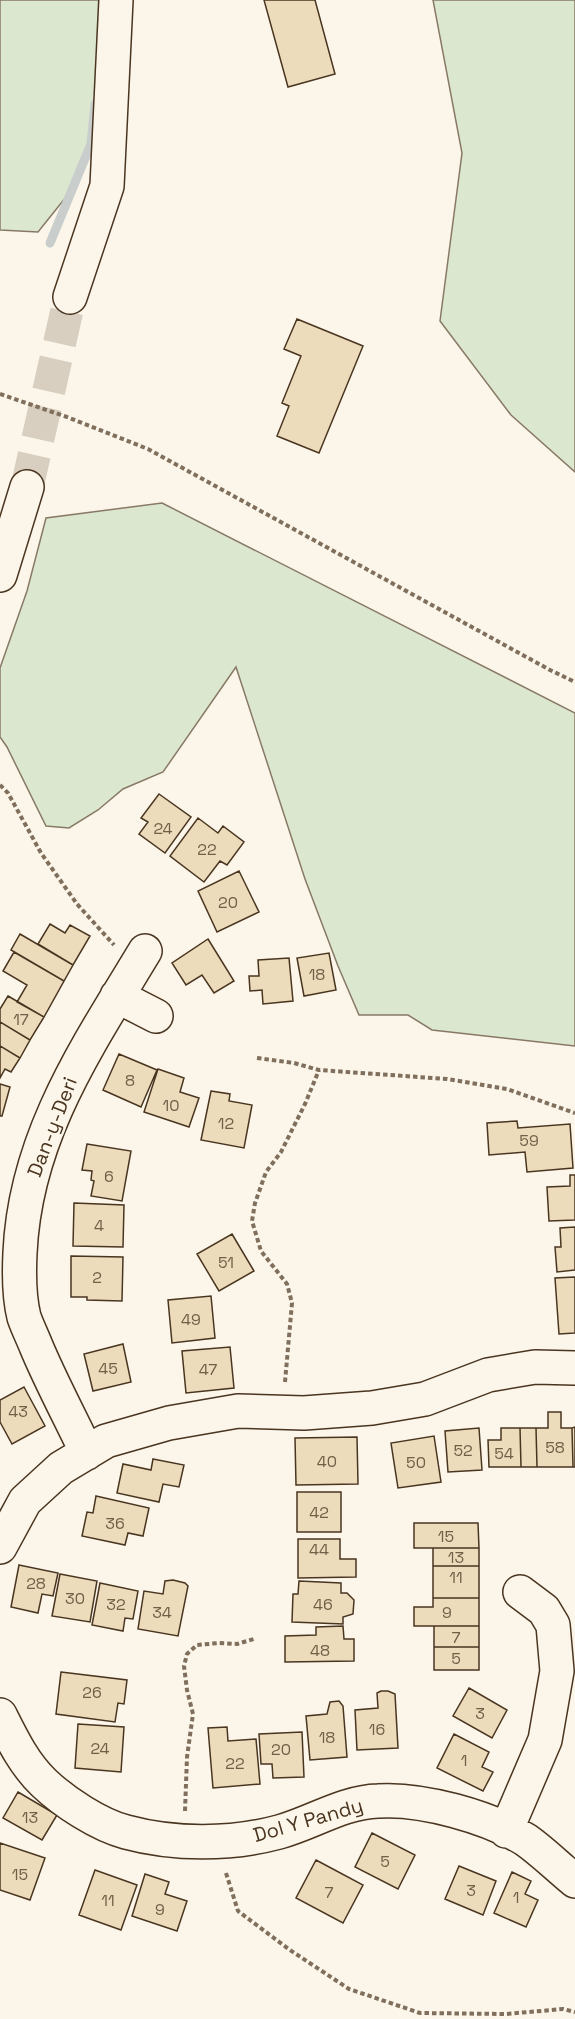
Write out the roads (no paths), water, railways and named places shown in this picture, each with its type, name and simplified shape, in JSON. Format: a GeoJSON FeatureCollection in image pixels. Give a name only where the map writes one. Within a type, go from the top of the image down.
{"type":"FeatureCollection","features":[{"type":"Feature","properties":{"kind":"street"},"geometry":{"type":"LineString","coordinates":[[70,297],[107,186],[116,0]]}},
{"type":"Feature","properties":{"kind":"street"},"geometry":{"type":"LineString","coordinates":[[0,575],[27,487]]}},
{"type":"Feature","properties":{"kind":"street","name":"Dan-y-Deri"},"geometry":{"type":"LineString","coordinates":[[87,1453],[44,1366],[24,1316],[20,1273],[21,1226],[36,1161],[56,1106],[83,1052],[140,958]]}},
{"type":"Feature","properties":{"kind":"street"},"geometry":{"type":"LineString","coordinates":[[117,996],[156,1016]]}},
{"type":"Feature","properties":{"kind":"street"},"geometry":{"type":"LineString","coordinates":[[0,1547],[25,1502],[61,1468],[106,1441],[169,1423],[238,1411],[304,1413],[372,1408],[425,1398],[488,1375],[535,1367],[575,1368]]}},
{"type":"Feature","properties":{"kind":"street"},"geometry":{"type":"LineString","coordinates":[[506,1831],[545,1740],[554,1699],[557,1671],[553,1625],[544,1611],[520,1592]]}},
{"type":"Feature","properties":{"kind":"street","name":"Dol Y Pandy"},"geometry":{"type":"LineString","coordinates":[[0,1715],[19,1753],[45,1783],[83,1812],[124,1832],[183,1842],[215,1841],[279,1832],[338,1809],[378,1801],[423,1804],[476,1816],[526,1840],[575,1881]]}},
{"type":"Feature","properties":{"kind":"waterway"},"geometry":{"type":"LineString","coordinates":[[50,243],[91,144],[95,104]]}},
{"type":"Feature","properties":{"kind":"tunnel"},"geometry":{"type":"LineString","coordinates":[[27,487],[70,297]]}}]}
